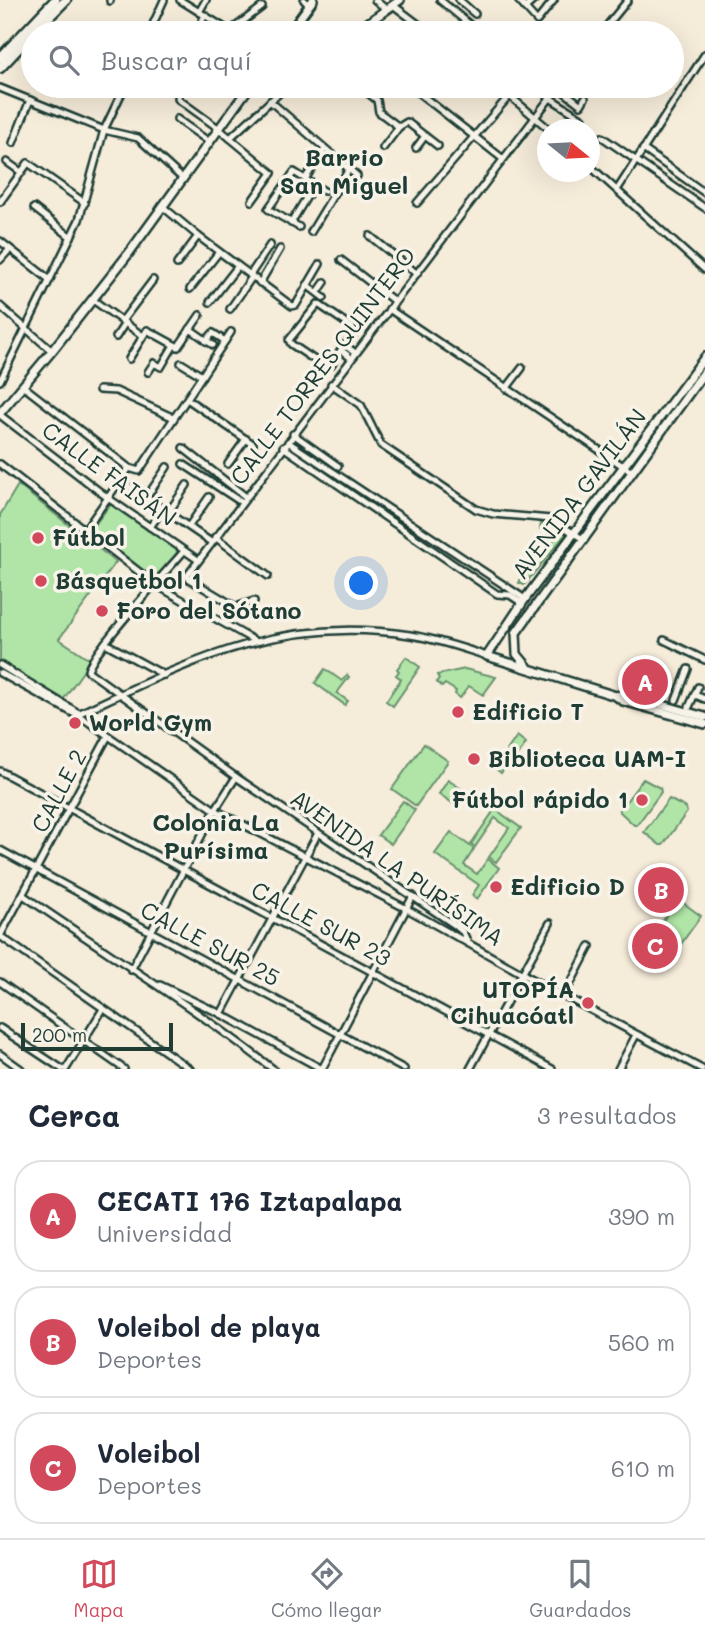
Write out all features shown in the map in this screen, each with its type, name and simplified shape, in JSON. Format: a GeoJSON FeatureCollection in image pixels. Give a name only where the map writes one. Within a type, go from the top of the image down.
{"type":"FeatureCollection","features":[{"type":"Feature","properties":{"kind":"main road"},"geometry":{"type":"LineString","coordinates":[[35,21],[55,0]]}},
{"type":"Feature","properties":{"kind":"main road"},"geometry":{"type":"LineString","coordinates":[[45,21],[65,0]]}},
{"type":"Feature","properties":{"kind":"main road"},"geometry":{"type":"LineString","coordinates":[[296,21],[308,2]]}},
{"type":"Feature","properties":{"kind":"main road"},"geometry":{"type":"LineString","coordinates":[[371,21],[393,5]]}},
{"type":"Feature","properties":{"kind":"main road"},"geometry":{"type":"LineString","coordinates":[[0,58],[21,36]]}},
{"type":"Feature","properties":{"kind":"main road"},"geometry":{"type":"LineString","coordinates":[[0,68],[21,46]]}},
{"type":"Feature","properties":{"kind":"main road"},"geometry":{"type":"LineString","coordinates":[[0,414],[93,300],[239,98]]}},
{"type":"Feature","properties":{"kind":"main road","name":"AVENIDA GAVILÁN"},"geometry":{"type":"LineString","coordinates":[[488,656],[523,601],[705,357]]}},
{"type":"Feature","properties":{"kind":"main road","name":"AVENIDA GAVILÁN"},"geometry":{"type":"LineString","coordinates":[[530,669],[517,654],[516,633],[705,371]]}},
{"type":"Feature","properties":{"kind":"main road"},"geometry":{"type":"LineString","coordinates":[[488,656],[616,696],[623,701],[705,724]]}},
{"type":"Feature","properties":{"kind":"main road"},"geometry":{"type":"LineString","coordinates":[[616,696],[624,694],[705,717]]}},
{"type":"Feature","properties":{"kind":"street"},"geometry":{"type":"LineString","coordinates":[[154,21],[164,0]]}},
{"type":"Feature","properties":{"kind":"street"},"geometry":{"type":"LineString","coordinates":[[180,0],[214,21]]}},
{"type":"Feature","properties":{"kind":"street"},"geometry":{"type":"LineString","coordinates":[[200,21],[206,0]]}},
{"type":"Feature","properties":{"kind":"street"},"geometry":{"type":"LineString","coordinates":[[375,0],[393,5],[414,21]]}},
{"type":"Feature","properties":{"kind":"street"},"geometry":{"type":"LineString","coordinates":[[440,0],[465,21]]}},
{"type":"Feature","properties":{"kind":"street"},"geometry":{"type":"LineString","coordinates":[[459,0],[475,14]]}},
{"type":"Feature","properties":{"kind":"street"},"geometry":{"type":"LineString","coordinates":[[518,0],[537,21],[554,0]]}},
{"type":"Feature","properties":{"kind":"street"},"geometry":{"type":"LineString","coordinates":[[525,8],[534,0]]}},
{"type":"Feature","properties":{"kind":"street"},"geometry":{"type":"LineString","coordinates":[[610,21],[626,1]]}},
{"type":"Feature","properties":{"kind":"street"},"geometry":{"type":"LineString","coordinates":[[245,21],[262,7]]}},
{"type":"Feature","properties":{"kind":"street"},"geometry":{"type":"LineString","coordinates":[[684,86],[705,54]]}},
{"type":"Feature","properties":{"kind":"street"},"geometry":{"type":"LineString","coordinates":[[0,88],[21,96]]}},
{"type":"Feature","properties":{"kind":"street"},"geometry":{"type":"LineString","coordinates":[[25,98],[104,130],[138,138],[182,178]]}},
{"type":"Feature","properties":{"kind":"street"},"geometry":{"type":"LineString","coordinates":[[1,377],[71,237],[85,203],[104,130],[119,98]]}},
{"type":"Feature","properties":{"kind":"street"},"geometry":{"type":"LineString","coordinates":[[178,98],[272,173],[252,201]]}},
{"type":"Feature","properties":{"kind":"street"},"geometry":{"type":"LineString","coordinates":[[230,138],[273,98]]}},
{"type":"Feature","properties":{"kind":"street"},"geometry":{"type":"LineString","coordinates":[[374,98],[379,111],[398,127]]}},
{"type":"Feature","properties":{"kind":"street"},"geometry":{"type":"LineString","coordinates":[[425,98],[503,159]]}},
{"type":"Feature","properties":{"kind":"street"},"geometry":{"type":"LineString","coordinates":[[417,203],[507,98]]}},
{"type":"Feature","properties":{"kind":"street"},"geometry":{"type":"LineString","coordinates":[[514,98],[538,119]]}},
{"type":"Feature","properties":{"kind":"street"},"geometry":{"type":"LineString","coordinates":[[550,98],[583,119]]}},
{"type":"Feature","properties":{"kind":"street","name":"CALLE TORRES QUINTERO"},"geometry":{"type":"LineString","coordinates":[[198,560],[550,98]]}},
{"type":"Feature","properties":{"kind":"street"},"geometry":{"type":"LineString","coordinates":[[573,98],[581,104],[585,98]]}},
{"type":"Feature","properties":{"kind":"street"},"geometry":{"type":"LineString","coordinates":[[617,190],[676,98]]}},
{"type":"Feature","properties":{"kind":"street"},"geometry":{"type":"LineString","coordinates":[[13,143],[30,100]]}},
{"type":"Feature","properties":{"kind":"street"},"geometry":{"type":"LineString","coordinates":[[270,101],[357,176]]}},
{"type":"Feature","properties":{"kind":"street"},"geometry":{"type":"LineString","coordinates":[[177,119],[208,141]]}},
{"type":"Feature","properties":{"kind":"street"},"geometry":{"type":"LineString","coordinates":[[383,148],[398,127],[407,122],[438,146]]}},
{"type":"Feature","properties":{"kind":"street"},"geometry":{"type":"LineString","coordinates":[[416,148],[425,136]]}},
{"type":"Feature","properties":{"kind":"street"},"geometry":{"type":"LineString","coordinates":[[602,137],[705,208]]}},
{"type":"Feature","properties":{"kind":"street"},"geometry":{"type":"LineString","coordinates":[[304,179],[326,149]]}},
{"type":"Feature","properties":{"kind":"street"},"geometry":{"type":"LineString","coordinates":[[643,149],[705,193]]}},
{"type":"Feature","properties":{"kind":"street"},"geometry":{"type":"LineString","coordinates":[[7,162],[21,172]]}},
{"type":"Feature","properties":{"kind":"street"},"geometry":{"type":"LineString","coordinates":[[0,202],[28,163],[85,203]]}},
{"type":"Feature","properties":{"kind":"street"},"geometry":{"type":"LineString","coordinates":[[311,232],[349,169]]}},
{"type":"Feature","properties":{"kind":"street"},"geometry":{"type":"LineString","coordinates":[[299,227],[268,209],[294,172],[324,191]]}},
{"type":"Feature","properties":{"kind":"street"},"geometry":{"type":"LineString","coordinates":[[600,175],[705,270]]}},
{"type":"Feature","properties":{"kind":"street"},"geometry":{"type":"LineString","coordinates":[[291,223],[314,185]]}},
{"type":"Feature","properties":{"kind":"street"},"geometry":{"type":"LineString","coordinates":[[162,206],[292,306],[296,305],[320,264]]}},
{"type":"Feature","properties":{"kind":"street"},"geometry":{"type":"LineString","coordinates":[[34,208],[71,237]]}},
{"type":"Feature","properties":{"kind":"street"},"geometry":{"type":"LineString","coordinates":[[177,264],[198,236]]}},
{"type":"Feature","properties":{"kind":"street"},"geometry":{"type":"LineString","coordinates":[[370,236],[416,273]]}},
{"type":"Feature","properties":{"kind":"street"},"geometry":{"type":"LineString","coordinates":[[0,241],[50,280]]}},
{"type":"Feature","properties":{"kind":"street"},"geometry":{"type":"LineString","coordinates":[[230,309],[270,245]]}},
{"type":"Feature","properties":{"kind":"street"},"geometry":{"type":"LineString","coordinates":[[0,260],[10,249]]}},
{"type":"Feature","properties":{"kind":"street"},"geometry":{"type":"LineString","coordinates":[[260,282],[280,249]]}},
{"type":"Feature","properties":{"kind":"street"},"geometry":{"type":"LineString","coordinates":[[190,289],[219,252]]}},
{"type":"Feature","properties":{"kind":"street"},"geometry":{"type":"LineString","coordinates":[[382,275],[397,258]]}},
{"type":"Feature","properties":{"kind":"street"},"geometry":{"type":"LineString","coordinates":[[341,260],[394,301]]}},
{"type":"Feature","properties":{"kind":"street"},"geometry":{"type":"LineString","coordinates":[[210,302],[238,266]]}},
{"type":"Feature","properties":{"kind":"street"},"geometry":{"type":"LineString","coordinates":[[116,337],[153,280]]}},
{"type":"Feature","properties":{"kind":"street"},"geometry":{"type":"LineString","coordinates":[[318,292],[325,282]]}},
{"type":"Feature","properties":{"kind":"street"},"geometry":{"type":"LineString","coordinates":[[307,285],[324,298]]}},
{"type":"Feature","properties":{"kind":"street"},"geometry":{"type":"LineString","coordinates":[[93,300],[143,336]]}},
{"type":"Feature","properties":{"kind":"street"},"geometry":{"type":"LineString","coordinates":[[318,304],[352,327],[353,335],[345,345],[353,355],[341,350],[331,365],[325,367],[289,340],[318,304]]}},
{"type":"Feature","properties":{"kind":"street"},"geometry":{"type":"LineString","coordinates":[[0,306],[52,351]]}},
{"type":"Feature","properties":{"kind":"street"},"geometry":{"type":"LineString","coordinates":[[389,309],[632,472]]}},
{"type":"Feature","properties":{"kind":"street"},"geometry":{"type":"LineString","coordinates":[[109,321],[113,314]]}},
{"type":"Feature","properties":{"kind":"street"},"geometry":{"type":"LineString","coordinates":[[129,359],[147,330],[178,347],[200,315]]}},
{"type":"Feature","properties":{"kind":"street"},"geometry":{"type":"LineString","coordinates":[[190,329],[213,345]]}},
{"type":"Feature","properties":{"kind":"street"},"geometry":{"type":"LineString","coordinates":[[23,386],[129,468],[141,470],[231,332]]}},
{"type":"Feature","properties":{"kind":"street"},"geometry":{"type":"LineString","coordinates":[[206,341],[213,333],[225,341]]}},
{"type":"Feature","properties":{"kind":"street"},"geometry":{"type":"LineString","coordinates":[[148,372],[154,363],[161,367],[174,345]]}},
{"type":"Feature","properties":{"kind":"street"},"geometry":{"type":"LineString","coordinates":[[181,363],[202,376]]}},
{"type":"Feature","properties":{"kind":"street"},"geometry":{"type":"LineString","coordinates":[[506,389],[522,368]]}},
{"type":"Feature","properties":{"kind":"street"},"geometry":{"type":"LineString","coordinates":[[331,384],[361,405],[381,445],[476,509],[493,514],[551,519],[583,539]]}},
{"type":"Feature","properties":{"kind":"street"},"geometry":{"type":"LineString","coordinates":[[99,390],[116,391],[174,418]]}},
{"type":"Feature","properties":{"kind":"street"},"geometry":{"type":"LineString","coordinates":[[187,398],[253,444]]}},
{"type":"Feature","properties":{"kind":"street","name":"CALLE FAISÁN"},"geometry":{"type":"LineString","coordinates":[[0,414],[108,498],[198,560]]}},
{"type":"Feature","properties":{"kind":"street"},"geometry":{"type":"LineString","coordinates":[[293,434],[338,466]]}},
{"type":"Feature","properties":{"kind":"street"},"geometry":{"type":"LineString","coordinates":[[228,464],[246,439]]}},
{"type":"Feature","properties":{"kind":"street"},"geometry":{"type":"LineString","coordinates":[[285,444],[523,601]]}},
{"type":"Feature","properties":{"kind":"street"},"geometry":{"type":"LineString","coordinates":[[285,444],[497,594],[510,595],[523,601]]}},
{"type":"Feature","properties":{"kind":"street"},"geometry":{"type":"LineString","coordinates":[[183,448],[244,500]]}},
{"type":"Feature","properties":{"kind":"street"},"geometry":{"type":"LineString","coordinates":[[0,464],[156,585],[256,641]]}},
{"type":"Feature","properties":{"kind":"street"},"geometry":{"type":"LineString","coordinates":[[183,464],[244,500]]}},
{"type":"Feature","properties":{"kind":"street"},"geometry":{"type":"LineString","coordinates":[[146,498],[167,467]]}},
{"type":"Feature","properties":{"kind":"street"},"geometry":{"type":"LineString","coordinates":[[85,530],[129,468]]}},
{"type":"Feature","properties":{"kind":"street"},"geometry":{"type":"LineString","coordinates":[[127,485],[268,576]]}},
{"type":"Feature","properties":{"kind":"street"},"geometry":{"type":"LineString","coordinates":[[150,527],[187,485]]}},
{"type":"Feature","properties":{"kind":"street"},"geometry":{"type":"LineString","coordinates":[[189,526],[209,497]]}},
{"type":"Feature","properties":{"kind":"street"},"geometry":{"type":"LineString","coordinates":[[164,675],[105,643],[184,551]]}},
{"type":"Feature","properties":{"kind":"street"},"geometry":{"type":"LineString","coordinates":[[198,560],[189,572],[189,579],[236,607],[254,601]]}},
{"type":"Feature","properties":{"kind":"street"},"geometry":{"type":"LineString","coordinates":[[80,716],[121,694],[231,647],[317,630],[364,630],[410,635],[488,656]]}},
{"type":"Feature","properties":{"kind":"street"},"geometry":{"type":"LineString","coordinates":[[664,640],[705,660]]}},
{"type":"Feature","properties":{"kind":"street","name":"AVENIDA LA PURÍSIMA"},"geometry":{"type":"LineString","coordinates":[[105,643],[89,663],[88,671],[236,777],[456,926],[463,932],[468,943],[521,974],[702,1069]]}},
{"type":"Feature","properties":{"kind":"street"},"geometry":{"type":"LineString","coordinates":[[0,664],[215,810],[468,943]]}},
{"type":"Feature","properties":{"kind":"street"},"geometry":{"type":"LineString","coordinates":[[676,700],[688,669]]}},
{"type":"Feature","properties":{"kind":"street"},"geometry":{"type":"LineString","coordinates":[[0,673],[80,716]]}},
{"type":"Feature","properties":{"kind":"street"},"geometry":{"type":"LineString","coordinates":[[689,707],[698,687]]}},
{"type":"Feature","properties":{"kind":"street"},"geometry":{"type":"LineString","coordinates":[[695,695],[705,699]]}},
{"type":"Feature","properties":{"kind":"street","name":"CALLE 2"},"geometry":{"type":"LineString","coordinates":[[0,936],[108,736]]}},
{"type":"Feature","properties":{"kind":"street","name":"CALLE SUR 23"},"geometry":{"type":"LineString","coordinates":[[0,771],[552,1069]]}},
{"type":"Feature","properties":{"kind":"street"},"geometry":{"type":"LineString","coordinates":[[131,970],[215,810],[236,777]]}},
{"type":"Feature","properties":{"kind":"street"},"geometry":{"type":"LineString","coordinates":[[221,1014],[318,833]]}},
{"type":"Feature","properties":{"kind":"street","name":"CALLE SUR 25"},"geometry":{"type":"LineString","coordinates":[[0,850],[404,1069]]}},
{"type":"Feature","properties":{"kind":"street"},"geometry":{"type":"LineString","coordinates":[[23,895],[131,970],[221,1014],[322,1069],[412,896]]}},
{"type":"Feature","properties":{"kind":"street"},"geometry":{"type":"LineString","coordinates":[[470,1069],[550,923]]}},
{"type":"Feature","properties":{"kind":"street"},"geometry":{"type":"LineString","coordinates":[[0,936],[190,1069]]}},
{"type":"Feature","properties":{"kind":"street"},"geometry":{"type":"LineString","coordinates":[[564,996],[590,946]]}},
{"type":"Feature","properties":{"kind":"street"},"geometry":{"type":"LineString","coordinates":[[150,980],[216,1025],[273,1069]]}},
{"type":"Feature","properties":{"kind":"street"},"geometry":{"type":"LineString","coordinates":[[0,982],[124,1069]]}},
{"type":"Feature","properties":{"kind":"street"},"geometry":{"type":"LineString","coordinates":[[0,1028],[64,1069],[103,1009]]}},
{"type":"Feature","properties":{"kind":"street"},"geometry":{"type":"LineString","coordinates":[[618,1069],[636,1035]]}},
{"type":"Feature","properties":{"kind":"street"},"geometry":{"type":"LineString","coordinates":[[0,1054],[22,1069]]}},
{"type":"Feature","properties":{"kind":"green space"},"geometry":{"type":"Polygon","coordinates":[[[18,485],[116,562],[59,639],[91,660],[63,700],[0,661],[0,515],[18,485]]]}},
{"type":"Feature","properties":{"kind":"green space"},"geometry":{"type":"Polygon","coordinates":[[[113,501],[179,550],[156,581],[90,531],[113,501]]]}},
{"type":"Feature","properties":{"kind":"green space"},"geometry":{"type":"Polygon","coordinates":[[[541,523],[556,527],[566,534],[524,585],[519,583],[535,544],[551,545],[554,538],[540,529],[541,523]]]}},
{"type":"Feature","properties":{"kind":"green space"},"geometry":{"type":"Polygon","coordinates":[[[406,657],[420,667],[393,706],[386,701],[401,679],[396,675],[399,671],[397,669],[406,657]]]}},
{"type":"Feature","properties":{"kind":"green space"},"geometry":{"type":"Polygon","coordinates":[[[325,669],[342,681],[347,675],[349,677],[337,693],[348,701],[345,705],[315,683],[325,669]]]}},
{"type":"Feature","properties":{"kind":"green space"},"geometry":{"type":"Polygon","coordinates":[[[465,669],[496,677],[483,695],[469,686],[460,698],[455,694],[456,691],[436,682],[439,679],[437,675],[465,669]]]}},
{"type":"Feature","properties":{"kind":"green space"},"geometry":{"type":"Polygon","coordinates":[[[517,736],[526,743],[512,764],[509,763],[501,773],[495,768],[517,736]]]}},
{"type":"Feature","properties":{"kind":"green space"},"geometry":{"type":"Polygon","coordinates":[[[424,744],[448,761],[416,806],[392,789],[424,744]]]}},
{"type":"Feature","properties":{"kind":"green space","name":"Fútbol rápido 1"},"geometry":{"type":"Polygon","coordinates":[[[643,779],[660,788],[661,792],[637,825],[634,825],[619,811],[643,779]]]}},
{"type":"Feature","properties":{"kind":"green space"},"geometry":{"type":"Polygon","coordinates":[[[448,780],[463,790],[454,804],[439,794],[448,780]]]}},
{"type":"Feature","properties":{"kind":"green space"},"geometry":{"type":"Polygon","coordinates":[[[669,799],[686,808],[687,812],[663,845],[660,845],[644,832],[669,799]]]}},
{"type":"Feature","properties":{"kind":"green space"},"geometry":{"type":"Polygon","coordinates":[[[403,801],[415,810],[391,844],[378,835],[403,801]]]}},
{"type":"Feature","properties":{"kind":"green space"},"geometry":{"type":"Polygon","coordinates":[[[495,809],[521,828],[496,862],[489,857],[509,828],[495,818],[475,847],[471,844],[495,809]]]}},
{"type":"Feature","properties":{"kind":"green space"},"geometry":{"type":"Polygon","coordinates":[[[451,832],[474,849],[464,865],[477,874],[488,859],[499,868],[477,899],[472,895],[479,885],[435,854],[451,832]]]}},
{"type":"Feature","properties":{"kind":"green space"},"geometry":{"type":"Polygon","coordinates":[[[678,899],[701,916],[678,948],[655,932],[678,899]]]}},
{"type":"Feature","properties":{"kind":"place","name":"Fútbol"},"geometry":{"type":"Point","coordinates":[38,538]}},
{"type":"Feature","properties":{"kind":"place","name":"Básquetbol 1"},"geometry":{"type":"Point","coordinates":[41,581]}},
{"type":"Feature","properties":{"kind":"place","name":"Foro del Sótano"},"geometry":{"type":"Point","coordinates":[102,611]}},
{"type":"Feature","properties":{"kind":"place","name":"CECATI 176 Iztapalapa"},"geometry":{"type":"Point","coordinates":[645,682]}},
{"type":"Feature","properties":{"kind":"place","name":"Edificio T"},"geometry":{"type":"Point","coordinates":[458,712]}},
{"type":"Feature","properties":{"kind":"place","name":"World Gym"},"geometry":{"type":"Point","coordinates":[75,723]}},
{"type":"Feature","properties":{"kind":"place","name":"Biblioteca UAM-I"},"geometry":{"type":"Point","coordinates":[474,759]}},
{"type":"Feature","properties":{"kind":"place","name":"Fútbol rápido 1"},"geometry":{"type":"Point","coordinates":[642,800]}},
{"type":"Feature","properties":{"kind":"place","name":"Edificio D"},"geometry":{"type":"Point","coordinates":[496,887]}},
{"type":"Feature","properties":{"kind":"place","name":"Voleibol de playa"},"geometry":{"type":"Point","coordinates":[661,890]}},
{"type":"Feature","properties":{"kind":"place","name":"Voleibol"},"geometry":{"type":"Point","coordinates":[655,946]}},
{"type":"Feature","properties":{"kind":"place","name":"UTOPÍA Cihuacóatl"},"geometry":{"type":"Point","coordinates":[588,1003]}},
{"type":"Feature","properties":{"kind":"district","name":"Barrio San Miguel"},"geometry":{"type":"Point","coordinates":[344,172]}},
{"type":"Feature","properties":{"kind":"district","name":"Colonia La Purísima"},"geometry":{"type":"Point","coordinates":[216,837]}}]}
